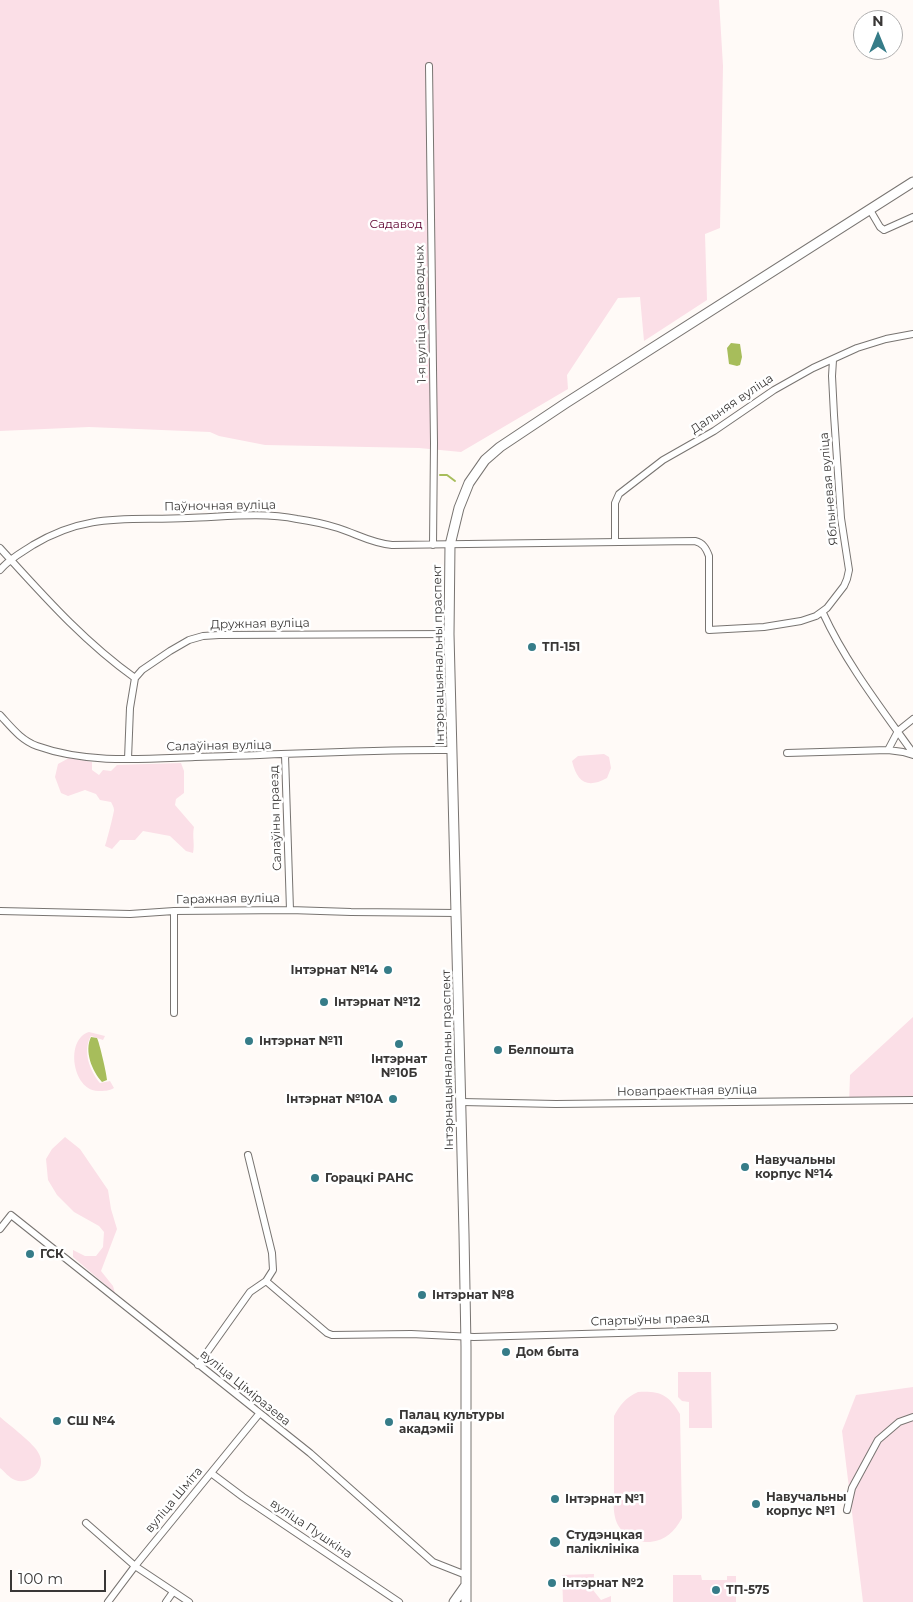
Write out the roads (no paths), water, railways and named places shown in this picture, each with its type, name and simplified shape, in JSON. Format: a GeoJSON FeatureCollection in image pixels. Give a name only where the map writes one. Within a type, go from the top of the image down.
{"type":"FeatureCollection","features":[{"type":"Feature","properties":{"kind":"main road","name":"Інтэрнацыянальны праспект"},"geometry":{"type":"LineString","coordinates":[[466,1602],[466,1336],[462,1102],[449,634],[450,545],[459,508],[469,483],[485,460],[500,447],[913,182]]}},
{"type":"Feature","properties":{"kind":"main road"},"geometry":{"type":"LineString","coordinates":[[454,1602],[466,1585]]}},
{"type":"Feature","properties":{"kind":"street","name":"1-я вуліца Садаводчых"},"geometry":{"type":"LineString","coordinates":[[429,66],[434,443],[433,545]]}},
{"type":"Feature","properties":{"kind":"street"},"geometry":{"type":"LineString","coordinates":[[870,210],[880,227],[884,230],[913,217]]}},
{"type":"Feature","properties":{"kind":"street","name":"Дальняя вуліца"},"geometry":{"type":"LineString","coordinates":[[615,542],[615,503],[619,494],[663,460],[714,432],[774,390],[812,368],[834,360],[857,348],[886,339],[913,334]]}},
{"type":"Feature","properties":{"kind":"street","name":"Яблыневая вуліца"},"geometry":{"type":"LineString","coordinates":[[822,613],[844,586],[849,570],[841,518],[832,389],[834,360]]}},
{"type":"Feature","properties":{"kind":"street","name":"Паўночная вуліца"},"geometry":{"type":"LineString","coordinates":[[0,570],[10,559],[40,541],[70,527],[87,522],[123,518],[282,516],[339,529],[377,543],[450,545]]}},
{"type":"Feature","properties":{"kind":"street"},"geometry":{"type":"LineString","coordinates":[[450,545],[695,541],[702,544],[706,548],[709,560],[709,630],[746,629],[786,624],[801,621],[822,613],[840,647],[913,754]]}},
{"type":"Feature","properties":{"kind":"street"},"geometry":{"type":"LineString","coordinates":[[0,548],[63,617],[108,659],[135,678],[130,708],[128,759]]}},
{"type":"Feature","properties":{"kind":"street","name":"Дружная вуліца"},"geometry":{"type":"LineString","coordinates":[[135,678],[170,651],[189,640],[203,636],[449,634]]}},
{"type":"Feature","properties":{"kind":"street","name":"Салаўіная вуліца"},"geometry":{"type":"LineString","coordinates":[[0,715],[21,738],[36,746],[52,751],[91,757],[128,759],[414,749],[452,750]]}},
{"type":"Feature","properties":{"kind":"street"},"geometry":{"type":"LineString","coordinates":[[888,750],[898,731],[913,719]]}},
{"type":"Feature","properties":{"kind":"street"},"geometry":{"type":"LineString","coordinates":[[787,753],[888,750],[913,754]]}},
{"type":"Feature","properties":{"kind":"street","name":"Салаўіны праезд"},"geometry":{"type":"LineString","coordinates":[[285,755],[290,910]]}},
{"type":"Feature","properties":{"kind":"street","name":"Гаражная вуліца"},"geometry":{"type":"LineString","coordinates":[[0,911],[130,914],[290,910],[457,913]]}},
{"type":"Feature","properties":{"kind":"street"},"geometry":{"type":"LineString","coordinates":[[174,912],[174,1013]]}},
{"type":"Feature","properties":{"kind":"street","name":"Новапраектная вуліца"},"geometry":{"type":"LineString","coordinates":[[462,1102],[556,1104],[913,1100]]}},
{"type":"Feature","properties":{"kind":"street"},"geometry":{"type":"LineString","coordinates":[[198,1364],[250,1292],[266,1281],[273,1270],[272,1253],[248,1155]]}},
{"type":"Feature","properties":{"kind":"street","name":"вуліца Ціміразева"},"geometry":{"type":"LineString","coordinates":[[0,1229],[11,1215],[348,1486],[433,1562],[466,1575]]}},
{"type":"Feature","properties":{"kind":"street","name":"Спартыўны праезд"},"geometry":{"type":"LineString","coordinates":[[266,1281],[327,1333],[332,1335],[410,1334],[466,1336],[834,1326]]}},
{"type":"Feature","properties":{"kind":"street","name":"вуліца Шміта"},"geometry":{"type":"LineString","coordinates":[[108,1602],[259,1414]]}},
{"type":"Feature","properties":{"kind":"street"},"geometry":{"type":"LineString","coordinates":[[847,1510],[852,1488],[878,1440],[899,1422],[913,1417]]}},
{"type":"Feature","properties":{"kind":"street","name":"вуліца Пушкіна"},"geometry":{"type":"LineString","coordinates":[[211,1473],[243,1497],[399,1602]]}},
{"type":"Feature","properties":{"kind":"street"},"geometry":{"type":"LineString","coordinates":[[86,1523],[135,1566],[189,1602]]}},
{"type":"Feature","properties":{"kind":"street"},"geometry":{"type":"LineString","coordinates":[[166,1602],[173,1592]]}},
{"type":"Feature","properties":{"kind":"waterway"},"geometry":{"type":"LineString","coordinates":[[440,475],[447,475],[455,481]]}},
{"type":"Feature","properties":{"kind":"place","name":"ТП-151"},"geometry":{"type":"Point","coordinates":[532,647]}},
{"type":"Feature","properties":{"kind":"place","name":"Інтэрнат №14"},"geometry":{"type":"Point","coordinates":[388,970]}},
{"type":"Feature","properties":{"kind":"place","name":"Інтэрнат №12"},"geometry":{"type":"Point","coordinates":[324,1002]}},
{"type":"Feature","properties":{"kind":"place","name":"Інтэрнат №11"},"geometry":{"type":"Point","coordinates":[249,1041]}},
{"type":"Feature","properties":{"kind":"place","name":"Інтэрнат №10Б"},"geometry":{"type":"Point","coordinates":[399,1044]}},
{"type":"Feature","properties":{"kind":"place","name":"Белпошта"},"geometry":{"type":"Point","coordinates":[498,1050]}},
{"type":"Feature","properties":{"kind":"place","name":"Інтэрнат №10А"},"geometry":{"type":"Point","coordinates":[393,1099]}},
{"type":"Feature","properties":{"kind":"place","name":"Навучальны корпус №14"},"geometry":{"type":"Point","coordinates":[745,1167]}},
{"type":"Feature","properties":{"kind":"place","name":"Горацкі РАНС"},"geometry":{"type":"Point","coordinates":[315,1178]}},
{"type":"Feature","properties":{"kind":"place","name":"ГСК"},"geometry":{"type":"Point","coordinates":[30,1254]}},
{"type":"Feature","properties":{"kind":"place","name":"Інтэрнат №8"},"geometry":{"type":"Point","coordinates":[422,1295]}},
{"type":"Feature","properties":{"kind":"place","name":"Дом быта"},"geometry":{"type":"Point","coordinates":[506,1352]}},
{"type":"Feature","properties":{"kind":"place","name":"СШ №4"},"geometry":{"type":"Point","coordinates":[57,1421]}},
{"type":"Feature","properties":{"kind":"place","name":"Палац культуры акадэміі"},"geometry":{"type":"Point","coordinates":[389,1422]}},
{"type":"Feature","properties":{"kind":"place","name":"Інтэрнат №1"},"geometry":{"type":"Point","coordinates":[555,1499]}},
{"type":"Feature","properties":{"kind":"place","name":"Навучальны корпус №1"},"geometry":{"type":"Point","coordinates":[756,1504]}},
{"type":"Feature","properties":{"kind":"place","name":"Студэнцкая паліклініка"},"geometry":{"type":"Point","coordinates":[555,1542]}},
{"type":"Feature","properties":{"kind":"place","name":"Інтэрнат №2"},"geometry":{"type":"Point","coordinates":[552,1583]}},
{"type":"Feature","properties":{"kind":"place","name":"ТП-575"},"geometry":{"type":"Point","coordinates":[716,1590]}},
{"type":"Feature","properties":{"kind":"park label","name":"Садавод"},"geometry":{"type":"Point","coordinates":[396,224]}}]}
